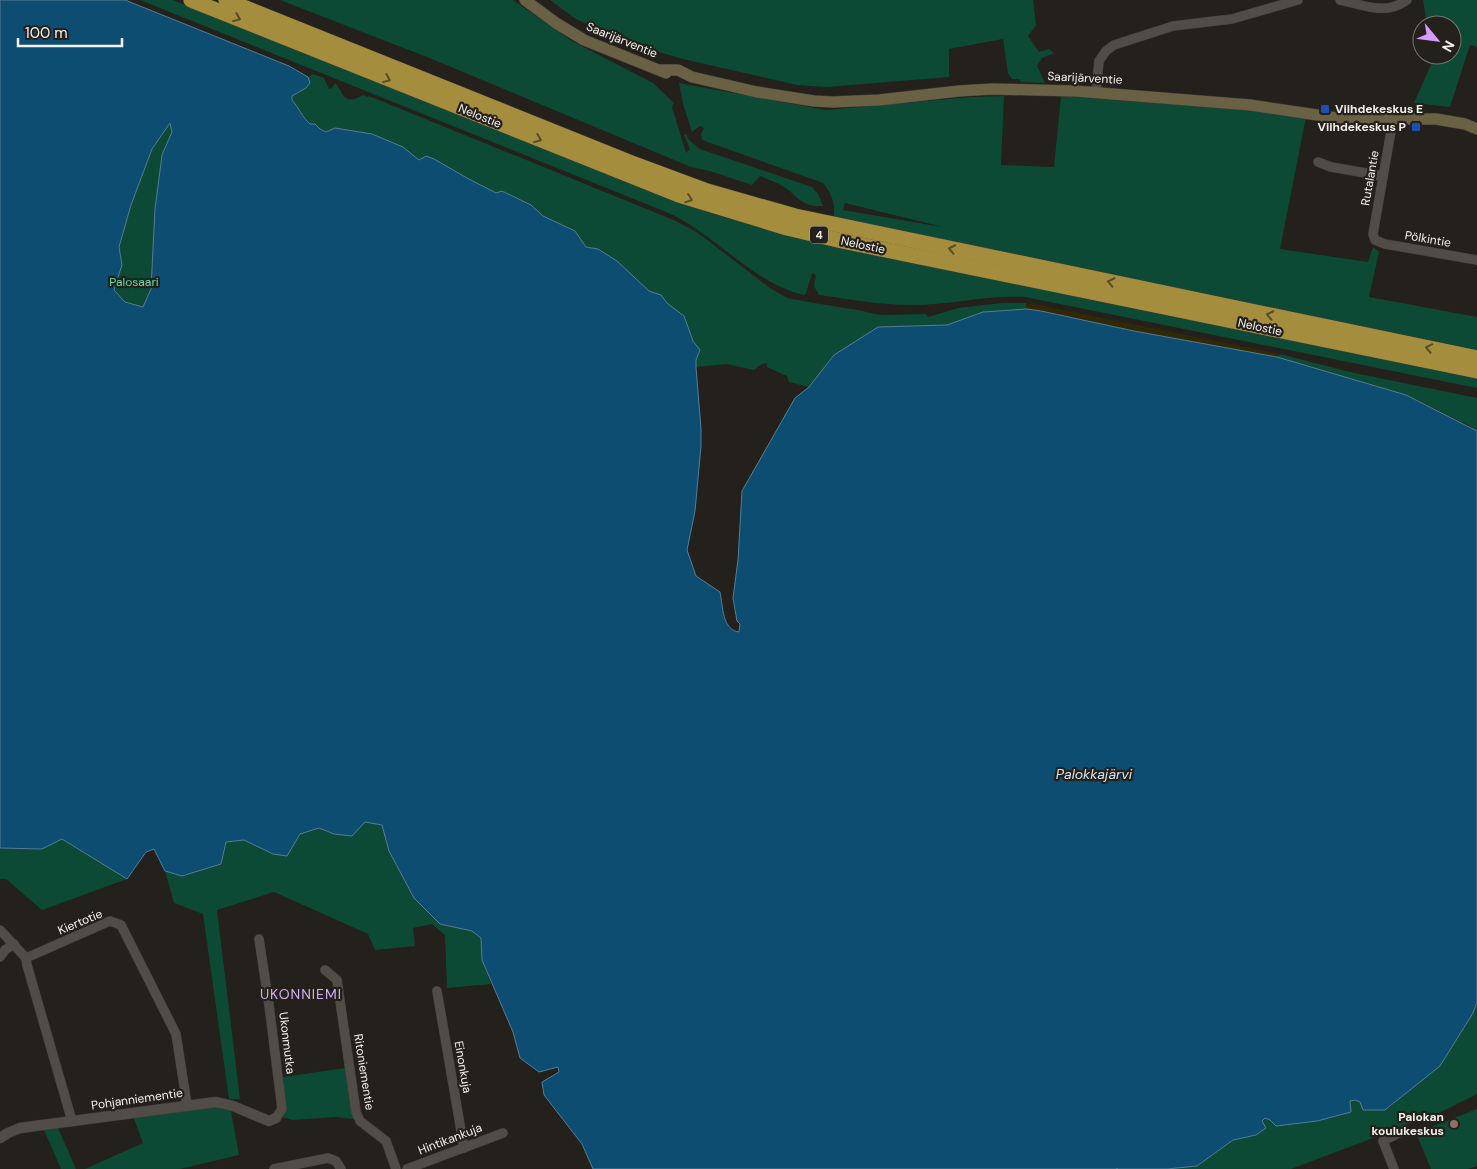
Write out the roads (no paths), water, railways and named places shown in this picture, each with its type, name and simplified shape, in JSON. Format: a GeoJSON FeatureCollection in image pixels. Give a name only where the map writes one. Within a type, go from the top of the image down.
{"type":"FeatureCollection","features":[{"type":"Feature","properties":{"kind":"highway","name":"Nelostie"},"geometry":{"type":"LineString","coordinates":[[191,0],[670,192],[758,220],[842,240],[1477,371]]}},
{"type":"Feature","properties":{"kind":"highway","name":"Nelostie"},"geometry":{"type":"LineString","coordinates":[[226,0],[629,162],[684,183],[744,202],[851,228],[1477,358]]}},
{"type":"Feature","properties":{"kind":"main road","name":"Saarijärventie"},"geometry":{"type":"LineString","coordinates":[[525,0],[556,23],[584,40],[637,62],[660,70],[678,70],[692,77],[786,98],[833,102],[880,100],[992,89],[1096,92],[1250,105],[1344,119],[1413,118],[1450,121],[1477,129]]}},
{"type":"Feature","properties":{"kind":"street"},"geometry":{"type":"LineString","coordinates":[[1096,92],[1099,62],[1106,51],[1114,45],[1173,26],[1232,19],[1298,0]]}},
{"type":"Feature","properties":{"kind":"street"},"geometry":{"type":"LineString","coordinates":[[1340,0],[1383,10],[1407,0]]}},
{"type":"Feature","properties":{"kind":"street","name":"Rutalantie"},"geometry":{"type":"LineString","coordinates":[[1375,240],[1373,234],[1392,119]]}},
{"type":"Feature","properties":{"kind":"street"},"geometry":{"type":"LineString","coordinates":[[1318,162],[1331,167],[1383,176]]}},
{"type":"Feature","properties":{"kind":"street","name":"Pölkintie"},"geometry":{"type":"LineString","coordinates":[[1375,240],[1385,244],[1477,260]]}},
{"type":"Feature","properties":{"kind":"street","name":"Kiertotie"},"geometry":{"type":"LineString","coordinates":[[26,958],[110,921],[121,925],[176,1034],[187,1105]]}},
{"type":"Feature","properties":{"kind":"street"},"geometry":{"type":"LineString","coordinates":[[0,930],[26,958],[29,975],[72,1121]]}},
{"type":"Feature","properties":{"kind":"street","name":"Ukonmutka"},"geometry":{"type":"LineString","coordinates":[[259,939],[282,1109],[276,1118]]}},
{"type":"Feature","properties":{"kind":"street"},"geometry":{"type":"LineString","coordinates":[[0,957],[5,950],[14,944]]}},
{"type":"Feature","properties":{"kind":"street","name":"Ritoniementie"},"geometry":{"type":"LineString","coordinates":[[325,970],[337,980],[356,1112],[360,1121],[386,1141],[396,1169]]}},
{"type":"Feature","properties":{"kind":"street","name":"Einonkuja"},"geometry":{"type":"LineString","coordinates":[[437,992],[464,1148]]}},
{"type":"Feature","properties":{"kind":"street","name":"Pohjanniementie"},"geometry":{"type":"LineString","coordinates":[[0,1138],[8,1132],[20,1128],[216,1102],[233,1106],[269,1121],[276,1118]]}},
{"type":"Feature","properties":{"kind":"street"},"geometry":{"type":"LineString","coordinates":[[1394,1169],[1383,1141],[1405,1130]]}},
{"type":"Feature","properties":{"kind":"street","name":"Hintikankuja"},"geometry":{"type":"LineString","coordinates":[[407,1169],[502,1133]]}},
{"type":"Feature","properties":{"kind":"street"},"geometry":{"type":"LineString","coordinates":[[274,1169],[328,1158],[336,1161],[341,1169]]}},
{"type":"Feature","properties":{"kind":"water","name":"Palokkajärvi"},"geometry":{"type":"Polygon","coordinates":[[[0,0],[125,0],[289,66],[308,77],[310,83],[306,88],[292,96],[292,100],[310,124],[315,124],[326,132],[335,128],[372,134],[403,147],[419,160],[426,156],[434,159],[496,193],[502,191],[531,205],[543,216],[575,231],[586,247],[598,249],[617,261],[649,291],[661,295],[667,303],[684,316],[693,341],[700,350],[696,360],[696,367],[701,446],[695,511],[687,550],[696,576],[720,592],[726,622],[729,627],[739,632],[740,624],[737,621],[733,598],[738,560],[742,491],[795,398],[809,387],[834,355],[878,327],[947,325],[983,312],[1027,309],[1041,311],[1134,331],[1277,357],[1406,395],[1477,431],[1477,1002],[1473,1013],[1440,1066],[1385,1110],[1363,1110],[1360,1102],[1355,1100],[1350,1101],[1351,1112],[1317,1121],[1276,1126],[1265,1118],[1262,1121],[1266,1128],[1256,1135],[1233,1140],[1197,1166],[1167,1169],[593,1169],[582,1144],[544,1095],[542,1082],[559,1072],[558,1067],[539,1072],[520,1058],[513,1032],[482,960],[481,938],[472,931],[440,924],[414,898],[389,851],[382,825],[365,822],[352,836],[334,834],[319,828],[300,834],[287,856],[273,854],[244,840],[226,842],[221,864],[182,876],[165,871],[154,849],[146,852],[127,879],[62,839],[42,849],[0,848],[0,0]],[[170,123],[152,149],[131,205],[119,247],[122,265],[114,290],[125,302],[143,307],[151,289],[155,209],[162,155],[172,132],[170,123]]]}},
{"type":"Feature","properties":{"kind":"place","name":"Viihdekeskus E"},"geometry":{"type":"Point","coordinates":[1325,109]}},
{"type":"Feature","properties":{"kind":"place","name":"Viihdekeskus P"},"geometry":{"type":"Point","coordinates":[1416,127]}},
{"type":"Feature","properties":{"kind":"place","name":"Palokan koulukeskus"},"geometry":{"type":"Point","coordinates":[1454,1124]}},
{"type":"Feature","properties":{"kind":"district","name":"UKONNIEMI"},"geometry":{"type":"Point","coordinates":[301,994]}},
{"type":"Feature","properties":{"kind":"park label","name":"Palosaari"},"geometry":{"type":"Point","coordinates":[134,282]}}]}
